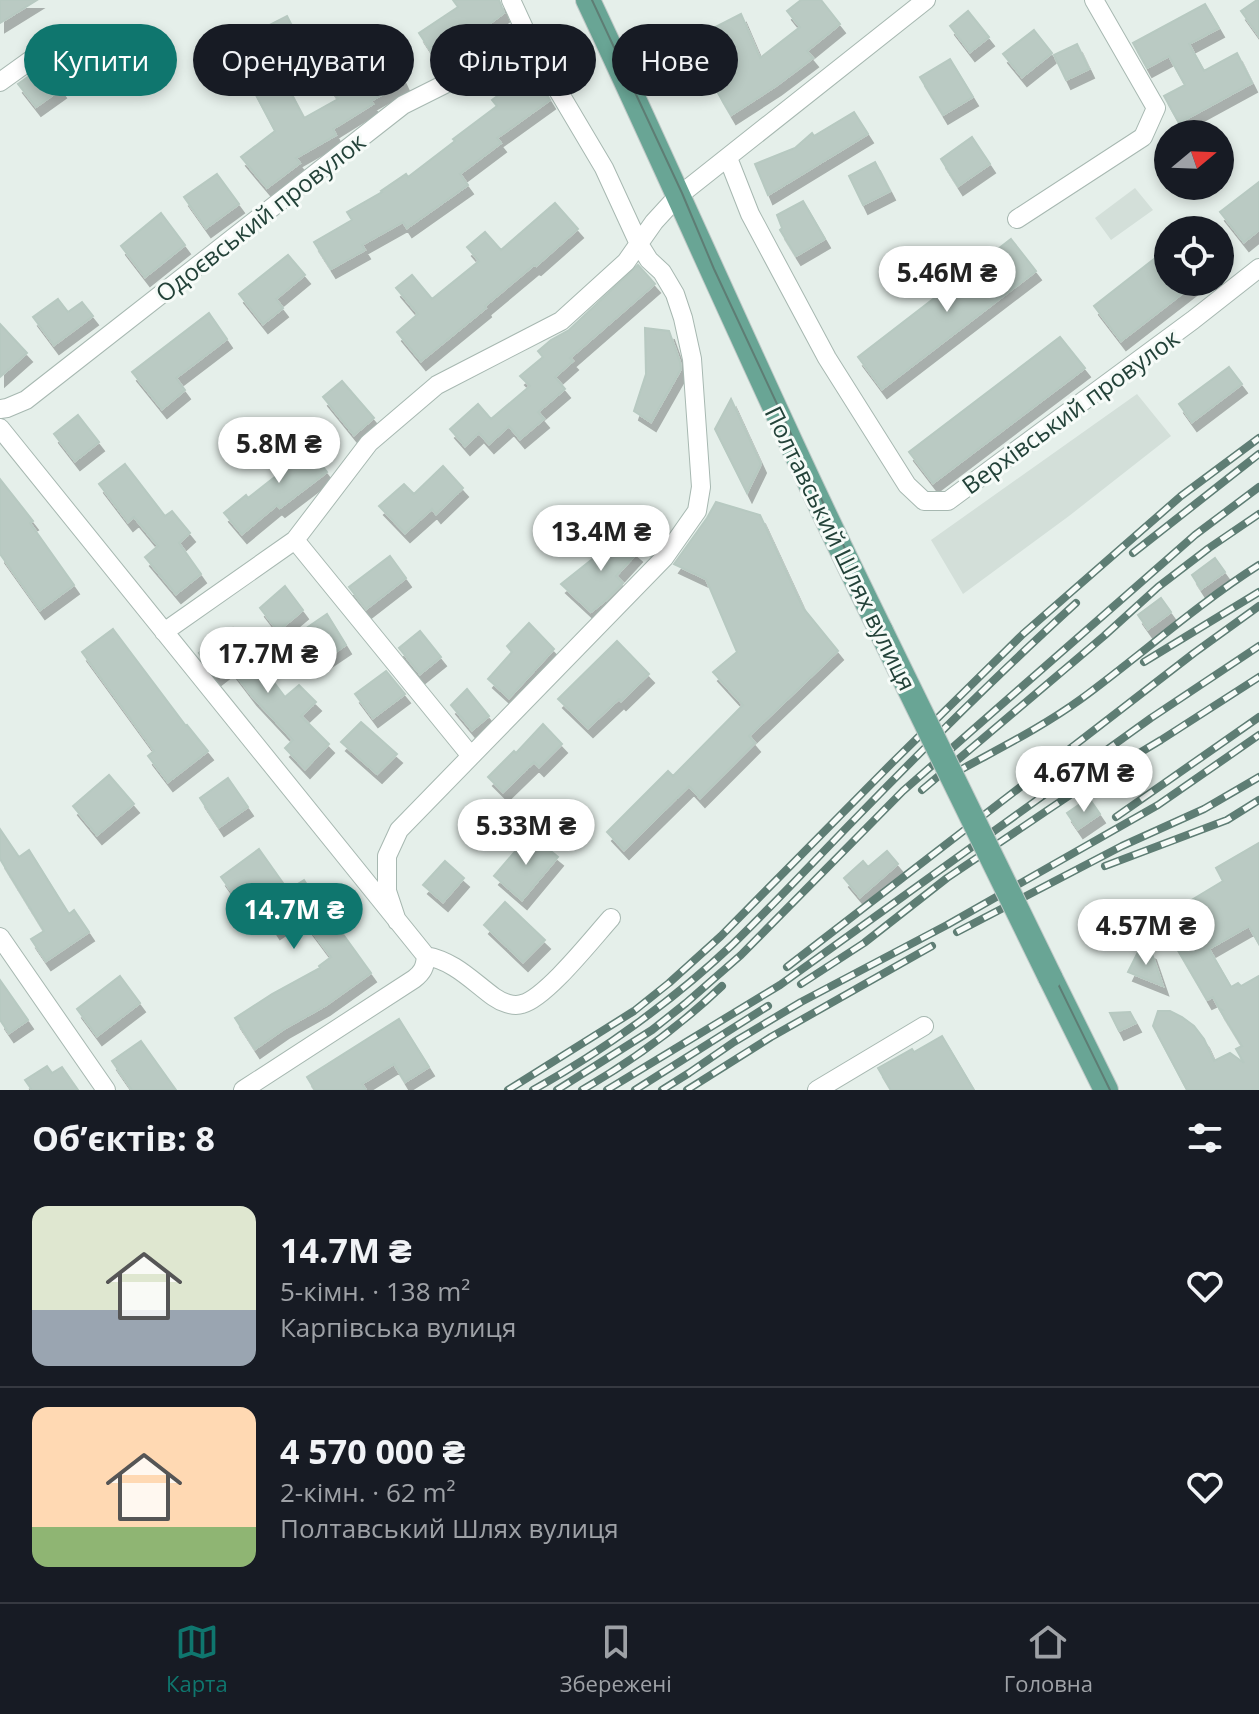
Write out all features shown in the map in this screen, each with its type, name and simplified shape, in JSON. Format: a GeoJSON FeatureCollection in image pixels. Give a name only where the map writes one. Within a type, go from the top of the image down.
{"type":"FeatureCollection","features":[{"type":"Feature","properties":{"kind":"main road","name":"Полтавський Шлях вулиця"},"geometry":{"type":"LineString","coordinates":[[588,0],[829,526],[1106,1090]]}},
{"type":"Feature","properties":{"kind":"street"},"geometry":{"type":"LineString","coordinates":[[511,0],[522,24]]}},
{"type":"Feature","properties":{"kind":"street"},"geometry":{"type":"LineString","coordinates":[[164,632],[295,540],[369,443],[425,394],[561,321],[626,262],[654,222],[679,195],[926,0]]}},
{"type":"Feature","properties":{"kind":"street"},"geometry":{"type":"LineString","coordinates":[[1017,219],[1143,137],[1156,108],[1094,0]]}},
{"type":"Feature","properties":{"kind":"street"},"geometry":{"type":"LineString","coordinates":[[0,82],[24,65]]}},
{"type":"Feature","properties":{"kind":"street","name":"Одоєвський провулок"},"geometry":{"type":"LineString","coordinates":[[0,409],[26,400],[403,105],[430,92]]}},
{"type":"Feature","properties":{"kind":"street"},"geometry":{"type":"LineString","coordinates":[[397,921],[387,891],[387,856],[399,830],[664,558],[697,511],[701,487],[692,359],[675,294],[639,244],[604,168],[561,96]]}},
{"type":"Feature","properties":{"kind":"street","name":"Верхівський провулок"},"geometry":{"type":"LineString","coordinates":[[728,158],[750,214],[827,358],[907,485],[924,501],[948,501],[1259,268]]}},
{"type":"Feature","properties":{"kind":"street"},"geometry":{"type":"LineString","coordinates":[[0,428],[426,956],[455,966],[496,998],[521,1005],[557,979],[611,918]]}},
{"type":"Feature","properties":{"kind":"street"},"geometry":{"type":"LineString","coordinates":[[295,540],[471,756]]}},
{"type":"Feature","properties":{"kind":"street"},"geometry":{"type":"LineString","coordinates":[[0,937],[106,1090]]}},
{"type":"Feature","properties":{"kind":"street"},"geometry":{"type":"LineString","coordinates":[[243,1090],[414,979],[422,973],[426,956]]}},
{"type":"Feature","properties":{"kind":"street"},"geometry":{"type":"LineString","coordinates":[[817,1090],[924,1026]]}},
{"type":"Feature","properties":{"kind":"shaded area"},"geometry":{"type":"Polygon","coordinates":[[[1135,188],[1153,210],[1111,240],[1095,218],[1135,188]]]}},
{"type":"Feature","properties":{"kind":"shaded area"},"geometry":{"type":"Polygon","coordinates":[[[1137,394],[1171,436],[963,594],[931,540],[1137,394]]]}},
{"type":"Feature","properties":{"kind":"building"},"geometry":{"type":"Polygon","coordinates":[[[0,0],[37,0],[0,23],[0,0]]]}},
{"type":"Feature","properties":{"kind":"building"},"geometry":{"type":"Polygon","coordinates":[[[453,0],[499,0],[504,13],[489,24],[432,24],[458,7],[453,0]]]}},
{"type":"Feature","properties":{"kind":"building"},"geometry":{"type":"Polygon","coordinates":[[[801,0],[821,0],[840,24],[807,51],[813,58],[731,115],[720,96],[738,96],[738,24],[721,24],[741,14],[760,58],[800,27],[787,11],[801,0]]]}},
{"type":"Feature","properties":{"kind":"building"},"geometry":{"type":"Polygon","coordinates":[[[1259,0],[1259,36],[1241,11],[1259,0]]]}},
{"type":"Feature","properties":{"kind":"building"},"geometry":{"type":"Polygon","coordinates":[[[1205,4],[1219,28],[1189,44],[1204,71],[1237,53],[1252,83],[1184,120],[1177,120],[1164,96],[1185,85],[1169,56],[1147,68],[1133,43],[1205,4]]]}},
{"type":"Feature","properties":{"kind":"building"},"geometry":{"type":"Polygon","coordinates":[[[968,11],[989,37],[970,52],[950,26],[968,11]]]}},
{"type":"Feature","properties":{"kind":"building"},"geometry":{"type":"Polygon","coordinates":[[[287,16],[291,24],[271,24],[287,16]]]}},
{"type":"Feature","properties":{"kind":"building"},"geometry":{"type":"Polygon","coordinates":[[[430,26],[430,50],[419,33],[430,26]]]}},
{"type":"Feature","properties":{"kind":"building"},"geometry":{"type":"Polygon","coordinates":[[[1034,30],[1052,53],[1022,77],[1003,54],[1034,30]]]}},
{"type":"Feature","properties":{"kind":"building"},"geometry":{"type":"Polygon","coordinates":[[[1077,44],[1089,69],[1066,80],[1054,55],[1077,44]]]}},
{"type":"Feature","properties":{"kind":"building"},"geometry":{"type":"Polygon","coordinates":[[[950,59],[973,97],[943,115],[920,77],[950,59]]]}},
{"type":"Feature","properties":{"kind":"building"},"geometry":{"type":"Polygon","coordinates":[[[27,96],[51,96],[36,107],[27,96]]]}},
{"type":"Feature","properties":{"kind":"building"},"geometry":{"type":"Polygon","coordinates":[[[256,96],[292,96],[304,118],[338,99],[336,96],[380,96],[371,101],[373,104],[333,129],[336,135],[296,158],[300,163],[267,188],[241,157],[275,131],[256,96]]]}},
{"type":"Feature","properties":{"kind":"building"},"geometry":{"type":"Polygon","coordinates":[[[498,96],[548,96],[550,100],[497,138],[501,143],[460,174],[468,185],[407,228],[403,222],[362,245],[365,250],[331,269],[314,242],[352,220],[347,212],[406,174],[408,177],[455,141],[453,139],[497,106],[492,100],[498,96]]]}},
{"type":"Feature","properties":{"kind":"building"},"geometry":{"type":"Polygon","coordinates":[[[854,112],[868,134],[768,195],[755,164],[795,148],[812,133],[814,136],[854,112]]]}},
{"type":"Feature","properties":{"kind":"building"},"geometry":{"type":"Polygon","coordinates":[[[972,137],[990,164],[958,186],[941,159],[972,137]]]}},
{"type":"Feature","properties":{"kind":"building"},"geometry":{"type":"Polygon","coordinates":[[[875,162],[890,191],[863,205],[849,176],[875,162]]]}},
{"type":"Feature","properties":{"kind":"building"},"geometry":{"type":"Polygon","coordinates":[[[217,174],[239,204],[206,228],[184,197],[217,174]]]}},
{"type":"Feature","properties":{"kind":"building"},"geometry":{"type":"Polygon","coordinates":[[[1259,182],[1259,230],[1244,242],[1234,230],[1234,216],[1223,216],[1220,212],[1259,182]]]}},
{"type":"Feature","properties":{"kind":"building"},"geometry":{"type":"Polygon","coordinates":[[[803,201],[825,239],[796,256],[780,230],[777,215],[803,201]]]}},
{"type":"Feature","properties":{"kind":"building"},"geometry":{"type":"Polygon","coordinates":[[[555,203],[578,229],[421,361],[397,332],[418,314],[396,288],[412,275],[432,299],[479,261],[467,247],[485,232],[501,250],[555,203]]]}},
{"type":"Feature","properties":{"kind":"building"},"geometry":{"type":"Polygon","coordinates":[[[161,213],[185,245],[145,277],[121,246],[161,213]]]}},
{"type":"Feature","properties":{"kind":"building"},"geometry":{"type":"Polygon","coordinates":[[[1011,239],[1036,271],[882,389],[858,357],[1011,239]]]}},
{"type":"Feature","properties":{"kind":"building"},"geometry":{"type":"Polygon","coordinates":[[[288,255],[305,275],[276,299],[283,308],[263,324],[239,294],[288,255]]]}},
{"type":"Feature","properties":{"kind":"building"},"geometry":{"type":"Polygon","coordinates":[[[1154,259],[1154,296],[1179,296],[1121,341],[1094,306],[1154,259]]]}},
{"type":"Feature","properties":{"kind":"building"},"geometry":{"type":"Polygon","coordinates":[[[638,265],[655,284],[570,358],[573,361],[555,377],[565,389],[538,412],[544,419],[520,439],[509,426],[489,444],[479,433],[465,446],[450,429],[478,404],[491,419],[530,386],[520,376],[543,357],[538,351],[569,330],[638,265]]]}},
{"type":"Feature","properties":{"kind":"building"},"geometry":{"type":"Polygon","coordinates":[[[58,299],[68,312],[82,302],[93,316],[54,345],[33,317],[58,299]]]}},
{"type":"Feature","properties":{"kind":"building"},"geometry":{"type":"Polygon","coordinates":[[[209,313],[227,339],[176,378],[185,390],[162,409],[132,372],[209,313]]]}},
{"type":"Feature","properties":{"kind":"building"},"geometry":{"type":"Polygon","coordinates":[[[0,324],[27,353],[0,377],[0,324]]]}},
{"type":"Feature","properties":{"kind":"building"},"geometry":{"type":"Polygon","coordinates":[[[645,328],[669,331],[681,369],[651,422],[634,411],[646,374],[645,328]]]}},
{"type":"Feature","properties":{"kind":"building"},"geometry":{"type":"Polygon","coordinates":[[[1060,337],[1085,368],[933,483],[909,452],[1060,337]]]}},
{"type":"Feature","properties":{"kind":"building"},"geometry":{"type":"Polygon","coordinates":[[[1229,367],[1242,384],[1192,422],[1179,404],[1229,367]]]}},
{"type":"Feature","properties":{"kind":"building"},"geometry":{"type":"Polygon","coordinates":[[[342,381],[374,418],[354,435],[323,397],[342,381]]]}},
{"type":"Feature","properties":{"kind":"building"},"geometry":{"type":"Polygon","coordinates":[[[731,399],[761,464],[747,493],[715,429],[731,399]]]}},
{"type":"Feature","properties":{"kind":"building"},"geometry":{"type":"Polygon","coordinates":[[[78,415],[99,442],[75,461],[54,434],[78,415]]]}},
{"type":"Feature","properties":{"kind":"building"},"geometry":{"type":"Polygon","coordinates":[[[297,432],[327,472],[280,508],[277,505],[242,534],[224,513],[290,465],[276,447],[297,432]]]}},
{"type":"Feature","properties":{"kind":"building"},"geometry":{"type":"Polygon","coordinates":[[[125,464],[165,516],[172,511],[190,533],[179,543],[201,574],[176,594],[145,557],[158,546],[134,517],[128,522],[99,484],[125,464]]]}},
{"type":"Feature","properties":{"kind":"building"},"geometry":{"type":"Polygon","coordinates":[[[443,466],[463,488],[436,514],[432,509],[405,533],[379,506],[404,484],[414,494],[443,466]]]}},
{"type":"Feature","properties":{"kind":"building"},"geometry":{"type":"Polygon","coordinates":[[[0,479],[33,521],[30,523],[74,585],[40,610],[0,554],[0,479]]]}},
{"type":"Feature","properties":{"kind":"building"},"geometry":{"type":"Polygon","coordinates":[[[716,502],[760,515],[803,608],[838,651],[749,736],[755,743],[700,798],[689,786],[624,850],[607,832],[668,771],[673,776],[743,705],[713,672],[737,652],[706,579],[674,564],[716,502]]]}},
{"type":"Feature","properties":{"kind":"building"},"geometry":{"type":"Polygon","coordinates":[[[611,531],[637,553],[616,576],[623,583],[591,612],[561,584],[600,553],[595,549],[611,531]]]}},
{"type":"Feature","properties":{"kind":"building"},"geometry":{"type":"Polygon","coordinates":[[[390,556],[406,578],[366,609],[349,587],[390,556]]]}},
{"type":"Feature","properties":{"kind":"building"},"geometry":{"type":"Polygon","coordinates":[[[1215,558],[1225,572],[1201,589],[1192,575],[1215,558]]]}},
{"type":"Feature","properties":{"kind":"building"},"geometry":{"type":"Polygon","coordinates":[[[285,586],[303,610],[278,631],[260,608],[285,586]]]}},
{"type":"Feature","properties":{"kind":"building"},"geometry":{"type":"Polygon","coordinates":[[[1161,598],[1171,612],[1148,629],[1138,615],[1161,598]]]}},
{"type":"Feature","properties":{"kind":"building"},"geometry":{"type":"Polygon","coordinates":[[[327,614],[346,645],[325,659],[305,629],[327,614]]]}},
{"type":"Feature","properties":{"kind":"building"},"geometry":{"type":"Polygon","coordinates":[[[529,623],[554,649],[509,698],[488,679],[512,652],[507,646],[529,623]]]}},
{"type":"Feature","properties":{"kind":"building"},"geometry":{"type":"Polygon","coordinates":[[[233,628],[285,697],[299,685],[316,702],[301,716],[329,744],[305,769],[285,748],[293,740],[229,666],[216,676],[199,653],[233,628]]]}},
{"type":"Feature","properties":{"kind":"building"},"geometry":{"type":"Polygon","coordinates":[[[113,629],[208,751],[168,782],[148,756],[154,751],[82,652],[113,629]]]}},
{"type":"Feature","properties":{"kind":"building"},"geometry":{"type":"Polygon","coordinates":[[[420,631],[441,657],[420,674],[399,648],[420,631]]]}},
{"type":"Feature","properties":{"kind":"building"},"geometry":{"type":"Polygon","coordinates":[[[617,641],[649,674],[588,728],[558,699],[617,641]]]}},
{"type":"Feature","properties":{"kind":"building"},"geometry":{"type":"Polygon","coordinates":[[[386,671],[405,694],[373,718],[355,694],[386,671]]]}},
{"type":"Feature","properties":{"kind":"building"},"geometry":{"type":"Polygon","coordinates":[[[467,689],[489,716],[472,730],[451,705],[467,689]]]}},
{"type":"Feature","properties":{"kind":"building"},"geometry":{"type":"Polygon","coordinates":[[[361,722],[397,754],[377,774],[341,742],[361,722]]]}},
{"type":"Feature","properties":{"kind":"building"},"geometry":{"type":"Polygon","coordinates":[[[543,724],[562,744],[539,767],[534,762],[503,792],[488,777],[543,724]]]}},
{"type":"Feature","properties":{"kind":"building"},"geometry":{"type":"Polygon","coordinates":[[[109,775],[134,804],[97,835],[73,806],[109,775]]]}},
{"type":"Feature","properties":{"kind":"building"},"geometry":{"type":"Polygon","coordinates":[[[228,778],[248,807],[219,827],[200,798],[228,778]]]}},
{"type":"Feature","properties":{"kind":"building"},"geometry":{"type":"Polygon","coordinates":[[[1089,798],[1100,814],[1078,829],[1067,813],[1089,798]]]}},
{"type":"Feature","properties":{"kind":"building"},"geometry":{"type":"Polygon","coordinates":[[[0,829],[19,857],[29,850],[69,914],[74,910],[89,932],[46,961],[31,939],[44,931],[0,859],[0,829]]]}},
{"type":"Feature","properties":{"kind":"building"},"geometry":{"type":"Polygon","coordinates":[[[530,834],[558,857],[522,900],[494,876],[530,834]]]}},
{"type":"Feature","properties":{"kind":"building"},"geometry":{"type":"Polygon","coordinates":[[[1259,843],[1259,944],[1249,926],[1209,949],[1231,987],[1238,983],[1241,986],[1259,976],[1259,1090],[1187,1090],[1153,1026],[1158,1011],[1170,1011],[1194,1026],[1214,1061],[1230,1053],[1244,1063],[1236,1049],[1242,1046],[1213,997],[1207,1000],[1160,919],[1223,881],[1216,868],[1259,843]]]}},
{"type":"Feature","properties":{"kind":"building"},"geometry":{"type":"Polygon","coordinates":[[[259,849],[288,890],[304,880],[330,921],[332,919],[371,973],[255,1049],[235,1018],[320,968],[331,957],[299,914],[275,930],[249,890],[237,899],[221,877],[259,849]]]}},
{"type":"Feature","properties":{"kind":"building"},"geometry":{"type":"Polygon","coordinates":[[[887,851],[898,864],[860,897],[844,878],[863,861],[868,867],[887,851]]]}},
{"type":"Feature","properties":{"kind":"building"},"geometry":{"type":"Polygon","coordinates":[[[445,861],[464,878],[443,902],[423,885],[445,861]]]}},
{"type":"Feature","properties":{"kind":"building"},"geometry":{"type":"Polygon","coordinates":[[[505,902],[545,940],[523,962],[484,925],[505,902]]]}},
{"type":"Feature","properties":{"kind":"building"},"geometry":{"type":"Polygon","coordinates":[[[1141,946],[1151,951],[1163,986],[1128,972],[1141,946]]]}},
{"type":"Feature","properties":{"kind":"building"},"geometry":{"type":"Polygon","coordinates":[[[120,976],[140,1003],[97,1036],[77,1009],[120,976]]]}},
{"type":"Feature","properties":{"kind":"building"},"geometry":{"type":"Polygon","coordinates":[[[0,980],[28,1020],[9,1033],[0,1020],[0,980]]]}},
{"type":"Feature","properties":{"kind":"building"},"geometry":{"type":"Polygon","coordinates":[[[1130,1012],[1136,1023],[1119,1031],[1110,1013],[1130,1012]]]}},
{"type":"Feature","properties":{"kind":"building"},"geometry":{"type":"Polygon","coordinates":[[[399,1019],[429,1067],[405,1082],[394,1064],[362,1084],[366,1090],[315,1090],[307,1077],[399,1019]]]}},
{"type":"Feature","properties":{"kind":"building"},"geometry":{"type":"Polygon","coordinates":[[[942,1036],[974,1090],[891,1090],[878,1068],[942,1036]]]}},
{"type":"Feature","properties":{"kind":"building"},"geometry":{"type":"Polygon","coordinates":[[[141,1041],[176,1090],[132,1090],[112,1061],[141,1041]]]}},
{"type":"Feature","properties":{"kind":"building"},"geometry":{"type":"Polygon","coordinates":[[[47,1066],[52,1073],[62,1067],[78,1090],[32,1090],[25,1080],[47,1066]]]}},
{"type":"Feature","properties":{"kind":"tram line"},"geometry":{"type":"LineString","coordinates":[[592,0],[833,524],[1110,1090]]}},
{"type":"Feature","properties":{"kind":"railway"},"geometry":{"type":"LineString","coordinates":[[508,1090],[634,1011],[669,983],[721,936],[1023,634],[1181,496],[1259,438]]}},
{"type":"Feature","properties":{"kind":"railway"},"geometry":{"type":"LineString","coordinates":[[1133,553],[1259,454]]}},
{"type":"Feature","properties":{"kind":"railway"},"geometry":{"type":"LineString","coordinates":[[557,1090],[652,1030],[686,1003],[741,955],[903,791],[1195,535],[1259,487]]}},
{"type":"Feature","properties":{"kind":"railway"},"geometry":{"type":"LineString","coordinates":[[922,790],[1158,587],[1259,514]]}},
{"type":"Feature","properties":{"kind":"railway"},"geometry":{"type":"LineString","coordinates":[[953,774],[1066,710],[1259,565]]}},
{"type":"Feature","properties":{"kind":"railway"},"geometry":{"type":"LineString","coordinates":[[1144,662],[1259,592]]}},
{"type":"Feature","properties":{"kind":"railway"},"geometry":{"type":"LineString","coordinates":[[533,1090],[638,1023],[711,964],[964,709],[1076,603]]}},
{"type":"Feature","properties":{"kind":"railway"},"geometry":{"type":"LineString","coordinates":[[787,967],[1259,606]]}},
{"type":"Feature","properties":{"kind":"railway"},"geometry":{"type":"LineString","coordinates":[[607,1090],[780,985],[1151,718],[1259,646]]}},
{"type":"Feature","properties":{"kind":"railway"},"geometry":{"type":"LineString","coordinates":[[801,984],[864,943],[947,878],[1073,793],[1259,677]]}},
{"type":"Feature","properties":{"kind":"railway"},"geometry":{"type":"LineString","coordinates":[[1116,817],[1259,717]]}},
{"type":"Feature","properties":{"kind":"railway"},"geometry":{"type":"LineString","coordinates":[[662,1090],[801,1002],[947,925],[1158,805],[1259,735]]}},
{"type":"Feature","properties":{"kind":"railway"},"geometry":{"type":"LineString","coordinates":[[957,932],[1122,846],[1204,809],[1259,777]]}},
{"type":"Feature","properties":{"kind":"railway"},"geometry":{"type":"LineString","coordinates":[[1105,866],[1227,820],[1259,800]]}},
{"type":"Feature","properties":{"kind":"railway"},"geometry":{"type":"LineString","coordinates":[[687,1090],[771,1037],[932,946]]}},
{"type":"Feature","properties":{"kind":"railway"},"geometry":{"type":"LineString","coordinates":[[582,1090],[655,1042],[722,986]]}},
{"type":"Feature","properties":{"kind":"railway"},"geometry":{"type":"LineString","coordinates":[[635,1090],[768,1006]]}}]}
